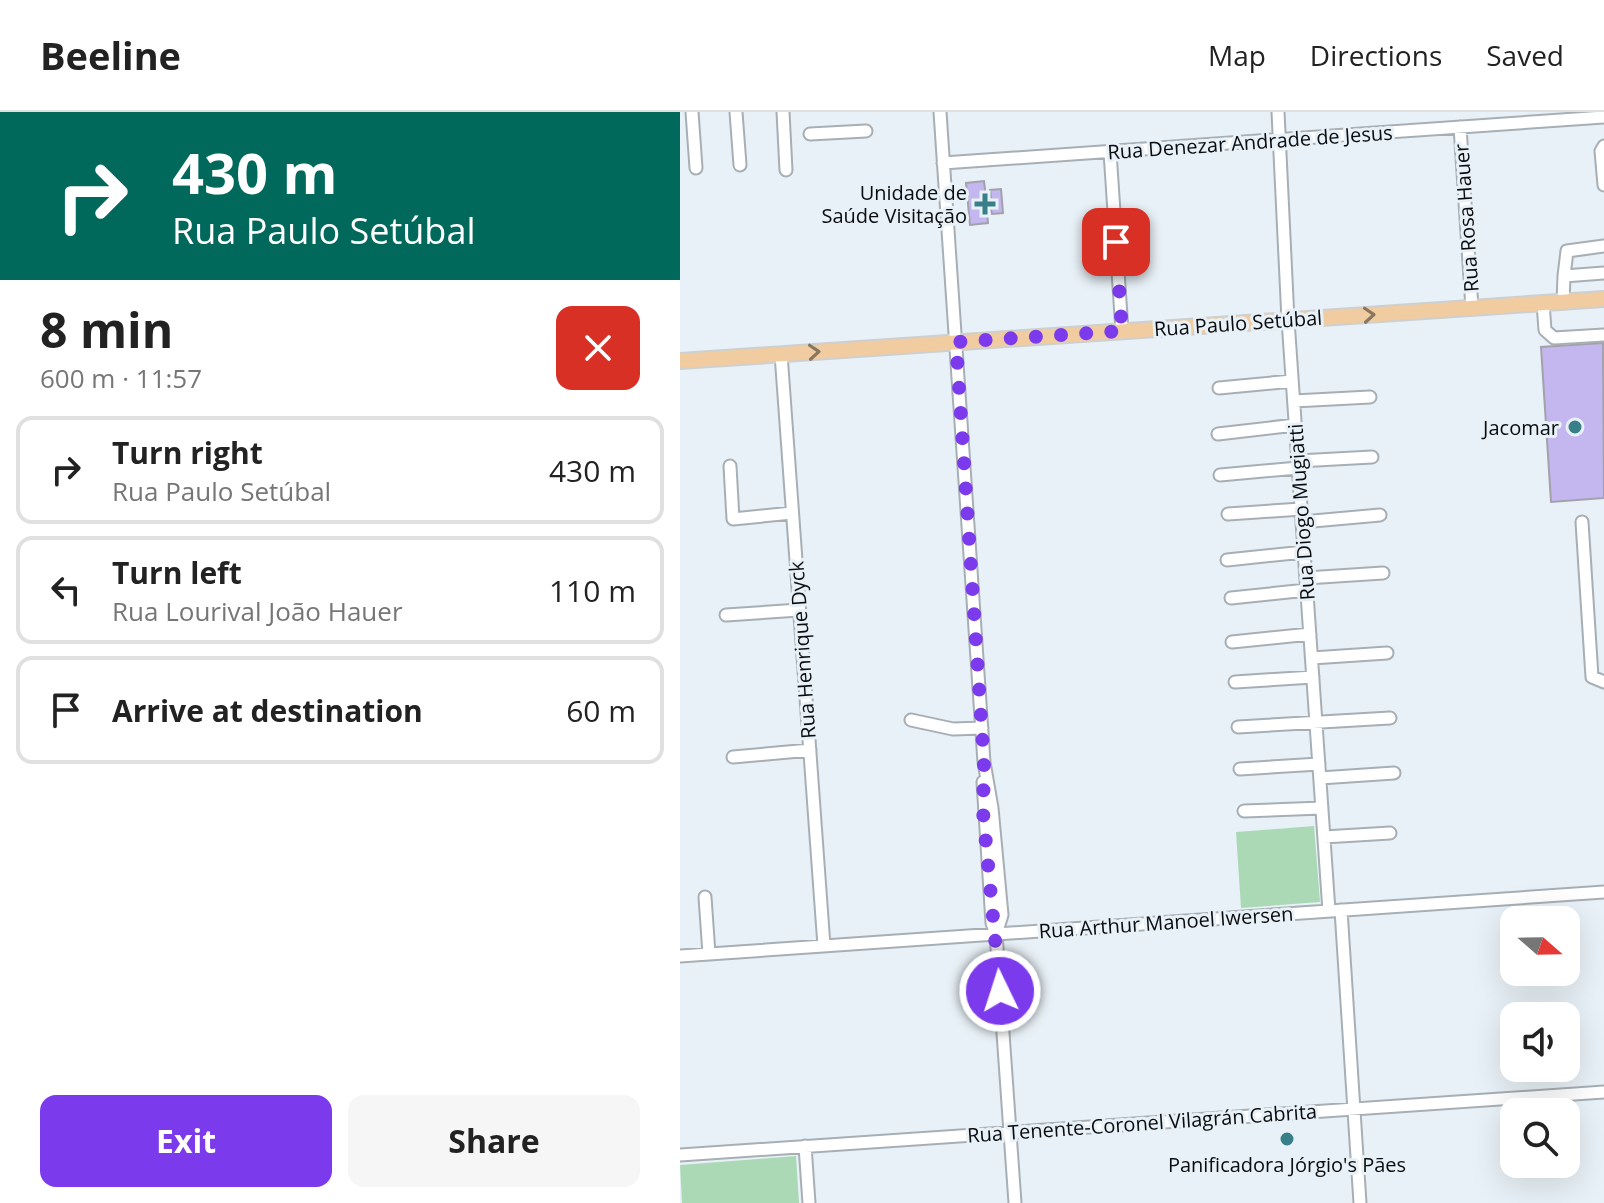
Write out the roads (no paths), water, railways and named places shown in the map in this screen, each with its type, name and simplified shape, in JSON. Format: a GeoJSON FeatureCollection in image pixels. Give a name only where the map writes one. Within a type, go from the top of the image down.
{"type":"FeatureCollection","features":[{"type":"Feature","properties":{"kind":"main road","name":"Rua Paulo Setúbal"},"geometry":{"type":"LineString","coordinates":[[680,361],[1604,299]]}},
{"type":"Feature","properties":{"kind":"street"},"geometry":{"type":"LineString","coordinates":[[692,112],[696,168]]}},
{"type":"Feature","properties":{"kind":"street"},"geometry":{"type":"LineString","coordinates":[[736,112],[740,165]]}},
{"type":"Feature","properties":{"kind":"street"},"geometry":{"type":"LineString","coordinates":[[783,112],[786,170]]}},
{"type":"Feature","properties":{"kind":"street"},"geometry":{"type":"LineString","coordinates":[[940,112],[984,762],[992,808],[1002,915],[996,934],[1015,1203]]}},
{"type":"Feature","properties":{"kind":"street","name":"Rua Diogo Mugiatti"},"geometry":{"type":"LineString","coordinates":[[1278,112],[1288,320],[1324,837],[1335,911],[1360,1203]]}},
{"type":"Feature","properties":{"kind":"street","name":"Rua Denezar Andrade de Jesus"},"geometry":{"type":"LineString","coordinates":[[943,163],[1604,117]]}},
{"type":"Feature","properties":{"kind":"street","name":"Rua Rosa Hauer"},"geometry":{"type":"LineString","coordinates":[[1460,127],[1472,308]]}},
{"type":"Feature","properties":{"kind":"street"},"geometry":{"type":"LineString","coordinates":[[810,134],[866,131]]}},
{"type":"Feature","properties":{"kind":"street"},"geometry":{"type":"LineString","coordinates":[[1604,146],[1601,151],[1604,185]]}},
{"type":"Feature","properties":{"kind":"street"},"geometry":{"type":"LineString","coordinates":[[1110,152],[1122,331]]}},
{"type":"Feature","properties":{"kind":"street"},"geometry":{"type":"LineString","coordinates":[[1563,302],[1564,256],[1567,251],[1604,246]]}},
{"type":"Feature","properties":{"kind":"street"},"geometry":{"type":"LineString","coordinates":[[1564,276],[1604,273]]}},
{"type":"Feature","properties":{"kind":"street"},"geometry":{"type":"LineString","coordinates":[[1543,303],[1545,330],[1554,338],[1604,335]]}},
{"type":"Feature","properties":{"kind":"street","name":"Rua Henrique Dyck"},"geometry":{"type":"LineString","coordinates":[[781,354],[824,946]]}},
{"type":"Feature","properties":{"kind":"street"},"geometry":{"type":"LineString","coordinates":[[1219,388],[1292,381]]}},
{"type":"Feature","properties":{"kind":"street"},"geometry":{"type":"LineString","coordinates":[[1294,401],[1370,397]]}},
{"type":"Feature","properties":{"kind":"street"},"geometry":{"type":"LineString","coordinates":[[1218,434],[1295,425]]}},
{"type":"Feature","properties":{"kind":"street"},"geometry":{"type":"LineString","coordinates":[[1220,475],[1372,457]]}},
{"type":"Feature","properties":{"kind":"street"},"geometry":{"type":"LineString","coordinates":[[730,466],[733,519],[792,513]]}},
{"type":"Feature","properties":{"kind":"street"},"geometry":{"type":"LineString","coordinates":[[1228,514],[1301,509]]}},
{"type":"Feature","properties":{"kind":"street"},"geometry":{"type":"LineString","coordinates":[[1302,522],[1380,515]]}},
{"type":"Feature","properties":{"kind":"street"},"geometry":{"type":"LineString","coordinates":[[1582,522],[1592,677],[1604,682]]}},
{"type":"Feature","properties":{"kind":"street"},"geometry":{"type":"LineString","coordinates":[[1227,560],[1304,552]]}},
{"type":"Feature","properties":{"kind":"street"},"geometry":{"type":"LineString","coordinates":[[1231,598],[1383,573]]}},
{"type":"Feature","properties":{"kind":"street"},"geometry":{"type":"LineString","coordinates":[[726,615],[799,610]]}},
{"type":"Feature","properties":{"kind":"street"},"geometry":{"type":"LineString","coordinates":[[1232,642],[1310,634]]}},
{"type":"Feature","properties":{"kind":"street"},"geometry":{"type":"LineString","coordinates":[[1312,658],[1387,653]]}},
{"type":"Feature","properties":{"kind":"street"},"geometry":{"type":"LineString","coordinates":[[1235,682],[1313,677]]}},
{"type":"Feature","properties":{"kind":"street"},"geometry":{"type":"LineString","coordinates":[[1238,727],[1390,718]]}},
{"type":"Feature","properties":{"kind":"street"},"geometry":{"type":"LineString","coordinates":[[911,720],[953,729],[982,728]]}},
{"type":"Feature","properties":{"kind":"street"},"geometry":{"type":"LineString","coordinates":[[733,757],[810,750]]}},
{"type":"Feature","properties":{"kind":"street"},"geometry":{"type":"LineString","coordinates":[[1240,769],[1319,764]]}},
{"type":"Feature","properties":{"kind":"street"},"geometry":{"type":"LineString","coordinates":[[1320,778],[1394,773]]}},
{"type":"Feature","properties":{"kind":"street"},"geometry":{"type":"LineString","coordinates":[[1244,811],[1322,808]]}},
{"type":"Feature","properties":{"kind":"street"},"geometry":{"type":"LineString","coordinates":[[1324,837],[1390,833]]}},
{"type":"Feature","properties":{"kind":"street","name":"Rua Arthur Manoel Iwersen"},"geometry":{"type":"LineString","coordinates":[[680,956],[1604,892]]}},
{"type":"Feature","properties":{"kind":"street"},"geometry":{"type":"LineString","coordinates":[[705,897],[709,954]]}},
{"type":"Feature","properties":{"kind":"street","name":"Rua Tenente-Coronel Vilagrán Cabrita"},"geometry":{"type":"LineString","coordinates":[[680,1155],[1604,1092]]}},
{"type":"Feature","properties":{"kind":"street"},"geometry":{"type":"LineString","coordinates":[[805,1146],[809,1203]]}},
{"type":"Feature","properties":{"kind":"place","name":"Unidade de Saúde Visitação"},"geometry":{"type":"Point","coordinates":[985,204]}},
{"type":"Feature","properties":{"kind":"place","name":"Jacomar"},"geometry":{"type":"Point","coordinates":[1575,427]}},
{"type":"Feature","properties":{"kind":"place","name":"Panificadora Jórgio's Pães"},"geometry":{"type":"Point","coordinates":[1287,1139]}}]}
